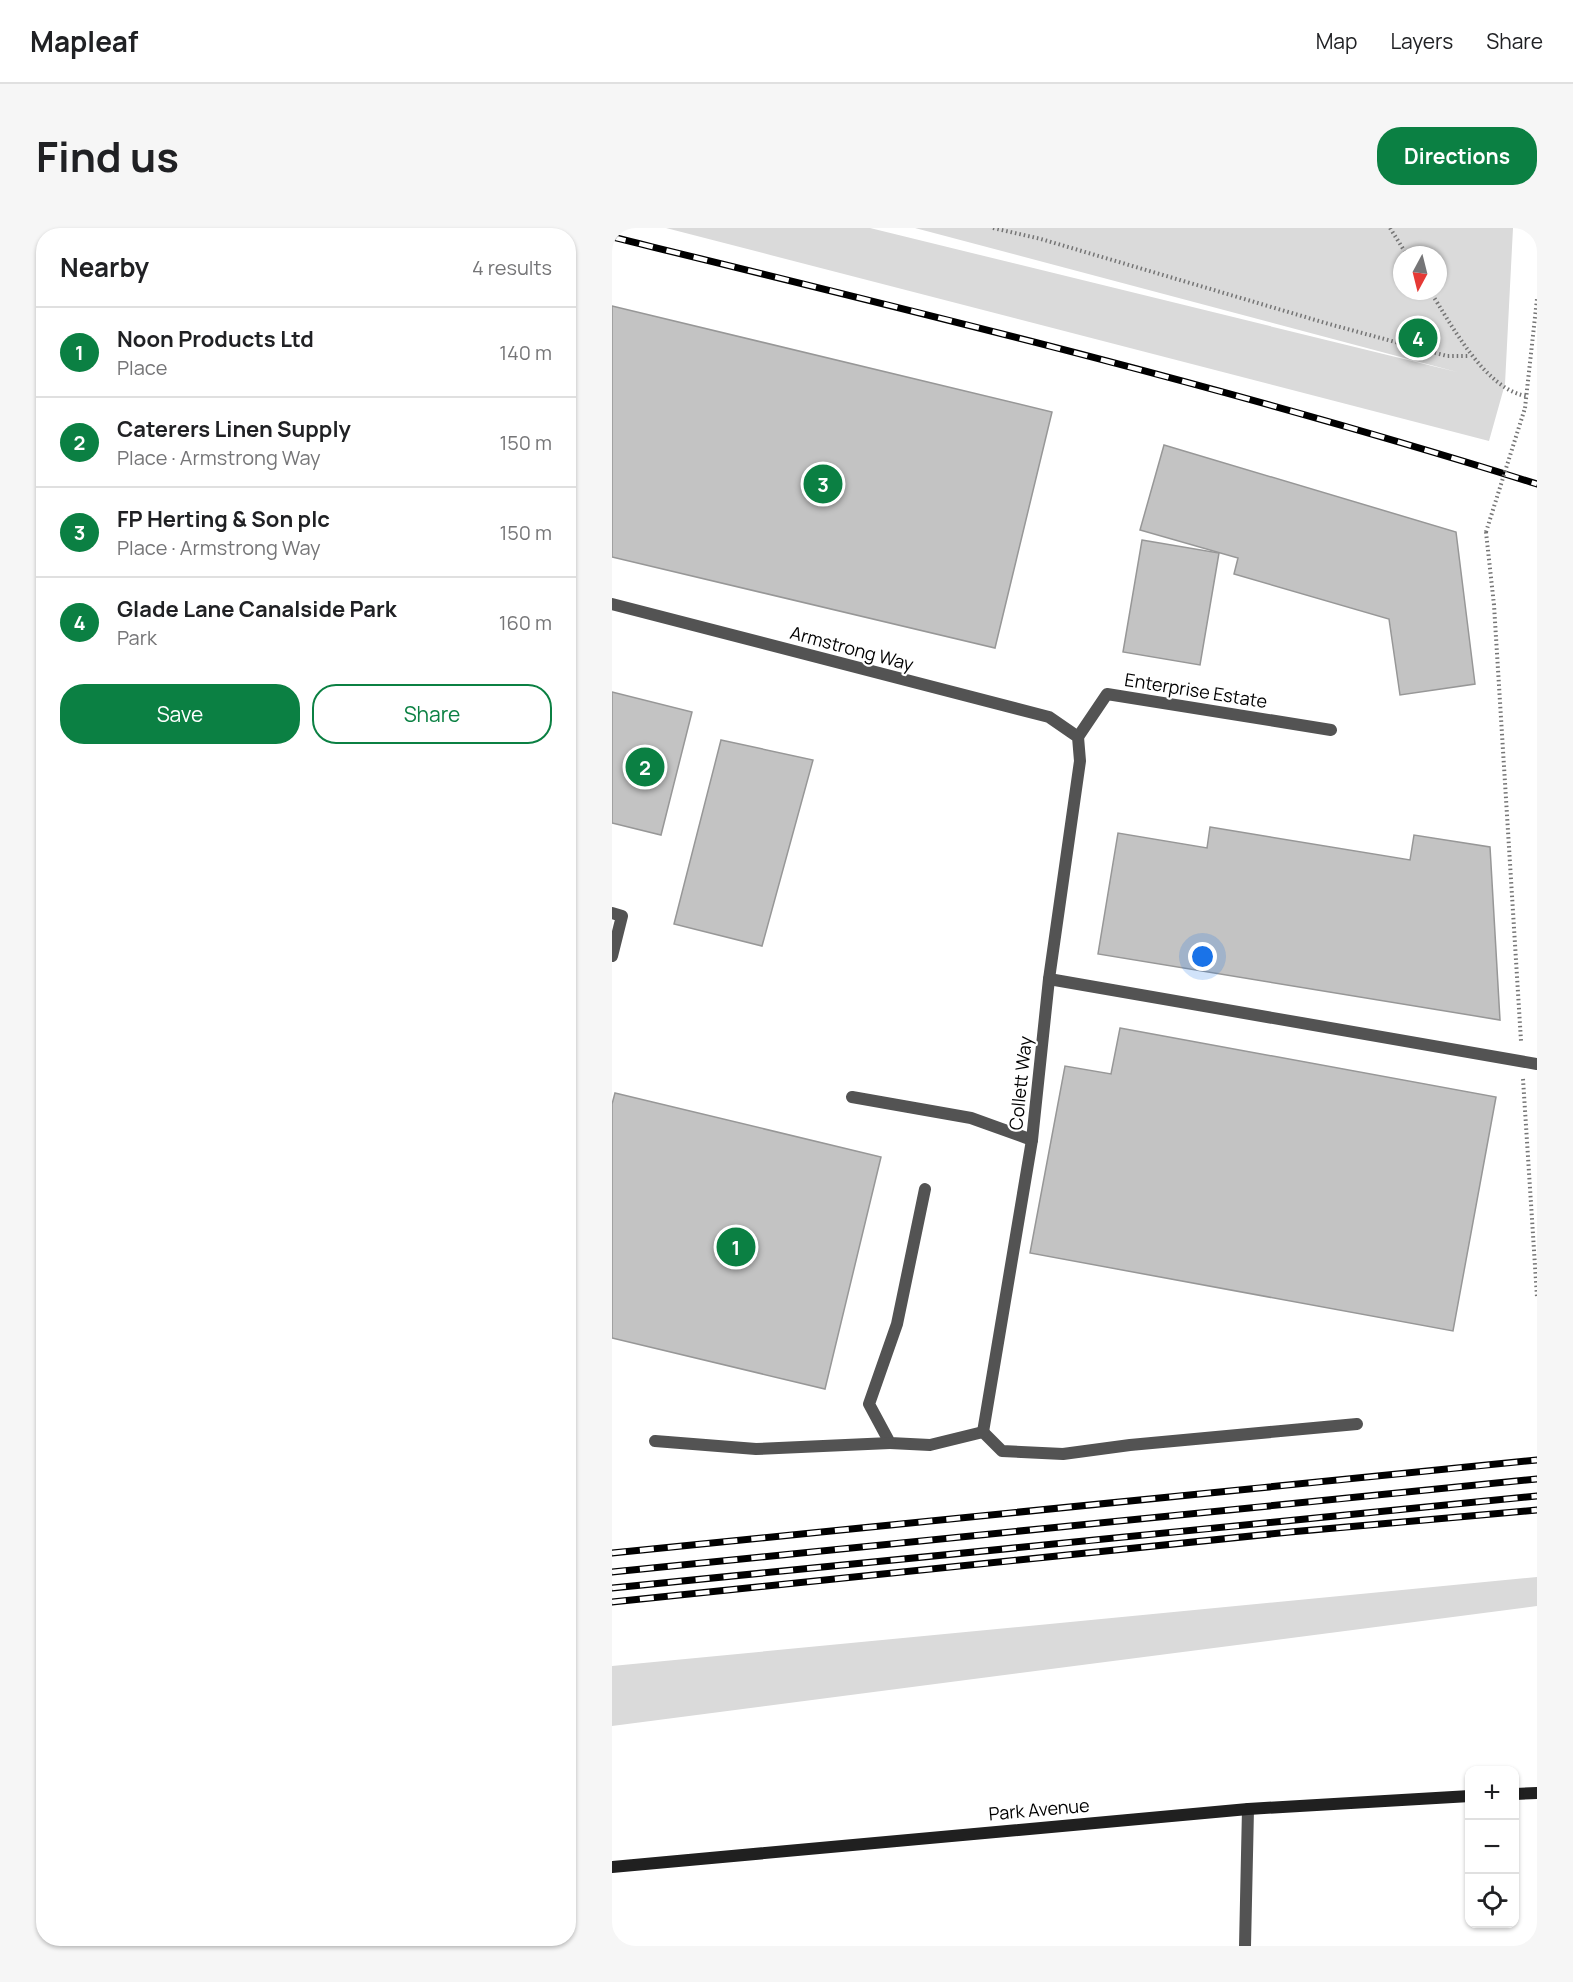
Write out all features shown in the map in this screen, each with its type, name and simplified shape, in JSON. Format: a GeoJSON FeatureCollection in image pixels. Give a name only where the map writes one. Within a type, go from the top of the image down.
{"type":"FeatureCollection","features":[{"type":"Feature","properties":{"kind":"street","name":"Armstrong Way"},"geometry":{"type":"LineString","coordinates":[[612,604],[1049,717],[1078,737]]}},
{"type":"Feature","properties":{"kind":"street","name":"Enterprise Estate"},"geometry":{"type":"LineString","coordinates":[[1078,737],[1107,694],[1331,730]]}},
{"type":"Feature","properties":{"kind":"street","name":"Collett Way"},"geometry":{"type":"LineString","coordinates":[[983,1432],[1032,1140],[1049,979],[1080,761],[1078,737]]}},
{"type":"Feature","properties":{"kind":"street"},"geometry":{"type":"LineString","coordinates":[[612,913],[622,916],[612,956]]}},
{"type":"Feature","properties":{"kind":"street"},"geometry":{"type":"LineString","coordinates":[[1049,979],[1537,1064]]}},
{"type":"Feature","properties":{"kind":"street"},"geometry":{"type":"LineString","coordinates":[[852,1097],[971,1118],[1032,1140]]}},
{"type":"Feature","properties":{"kind":"street"},"geometry":{"type":"LineString","coordinates":[[890,1443],[869,1404],[897,1324],[925,1189]]}},
{"type":"Feature","properties":{"kind":"street"},"geometry":{"type":"LineString","coordinates":[[655,1441],[756,1449],[890,1443],[930,1445],[983,1432],[1002,1451],[1063,1454],[1131,1445],[1357,1424]]}},
{"type":"Feature","properties":{"kind":"street"},"geometry":{"type":"LineString","coordinates":[[1519,1794],[1537,1793]]}},
{"type":"Feature","properties":{"kind":"street","name":"Park Avenue"},"geometry":{"type":"LineString","coordinates":[[612,1867],[1248,1809],[1465,1796]]}},
{"type":"Feature","properties":{"kind":"street"},"geometry":{"type":"LineString","coordinates":[[1245,1946],[1248,1809]]}},
{"type":"Feature","properties":{"kind":"path"},"geometry":{"type":"LineString","coordinates":[[993,228],[1041,239],[1372,336],[1447,356],[1470,356]]}},
{"type":"Feature","properties":{"kind":"path"},"geometry":{"type":"LineString","coordinates":[[1390,228],[1401,246]]}},
{"type":"Feature","properties":{"kind":"path"},"geometry":{"type":"LineString","coordinates":[[1521,1045],[1494,605],[1486,532],[1525,408],[1537,299]]}},
{"type":"Feature","properties":{"kind":"path"},"geometry":{"type":"LineString","coordinates":[[1436,300],[1470,356],[1512,394],[1526,396]]}},
{"type":"Feature","properties":{"kind":"path"},"geometry":{"type":"LineString","coordinates":[[1524,1088],[1537,1297]]}},
{"type":"Feature","properties":{"kind":"shaded area"},"geometry":{"type":"Polygon","coordinates":[[[666,228],[870,228],[1457,372],[915,228],[1513,228],[1505,384],[1489,441],[666,228]]]}},
{"type":"Feature","properties":{"kind":"shaded area"},"geometry":{"type":"Polygon","coordinates":[[[1537,1577],[1537,1606],[612,1726],[612,1666],[1537,1577]]]}},
{"type":"Feature","properties":{"kind":"building"},"geometry":{"type":"Polygon","coordinates":[[[612,306],[1052,412],[995,648],[612,557],[612,306]]]}},
{"type":"Feature","properties":{"kind":"building"},"geometry":{"type":"Polygon","coordinates":[[[1164,445],[1456,532],[1475,684],[1400,695],[1389,619],[1234,574],[1238,558],[1140,530],[1164,445]]]}},
{"type":"Feature","properties":{"kind":"building"},"geometry":{"type":"Polygon","coordinates":[[[1142,540],[1219,553],[1200,665],[1123,652],[1142,540]]]}},
{"type":"Feature","properties":{"kind":"building"},"geometry":{"type":"Polygon","coordinates":[[[612,692],[692,712],[661,835],[612,823],[612,692]]]}},
{"type":"Feature","properties":{"kind":"building"},"geometry":{"type":"Polygon","coordinates":[[[721,740],[813,760],[762,946],[674,924],[721,740]]]}},
{"type":"Feature","properties":{"kind":"building"},"geometry":{"type":"Polygon","coordinates":[[[1210,827],[1410,860],[1414,835],[1490,847],[1500,1020],[1098,954],[1118,833],[1207,848],[1210,827]]]}},
{"type":"Feature","properties":{"kind":"building"},"geometry":{"type":"Polygon","coordinates":[[[1120,1028],[1496,1097],[1453,1331],[1030,1253],[1065,1066],[1111,1074],[1120,1028]]]}},
{"type":"Feature","properties":{"kind":"building"},"geometry":{"type":"Polygon","coordinates":[[[615,1093],[881,1157],[825,1389],[612,1338],[612,1104],[615,1093]]]}},
{"type":"Feature","properties":{"kind":"railway"},"geometry":{"type":"LineString","coordinates":[[612,237],[1076,353],[1307,416],[1537,484]]}},
{"type":"Feature","properties":{"kind":"railway"},"geometry":{"type":"LineString","coordinates":[[612,1553],[1537,1460]]}},
{"type":"Feature","properties":{"kind":"railway"},"geometry":{"type":"LineString","coordinates":[[612,1572],[1537,1479]]}},
{"type":"Feature","properties":{"kind":"railway"},"geometry":{"type":"LineString","coordinates":[[612,1588],[1537,1496]]}},
{"type":"Feature","properties":{"kind":"railway"},"geometry":{"type":"LineString","coordinates":[[612,1602],[1290,1532],[1537,1510]]}},
{"type":"Feature","properties":{"kind":"place","name":"Glade Lane Canalside Park"},"geometry":{"type":"Point","coordinates":[1418,338]}},
{"type":"Feature","properties":{"kind":"place","name":"FP Herting & Son plc"},"geometry":{"type":"Point","coordinates":[823,484]}},
{"type":"Feature","properties":{"kind":"place","name":"Caterers Linen Supply"},"geometry":{"type":"Point","coordinates":[645,767]}},
{"type":"Feature","properties":{"kind":"place","name":"Noon Products Ltd"},"geometry":{"type":"Point","coordinates":[736,1247]}}]}
